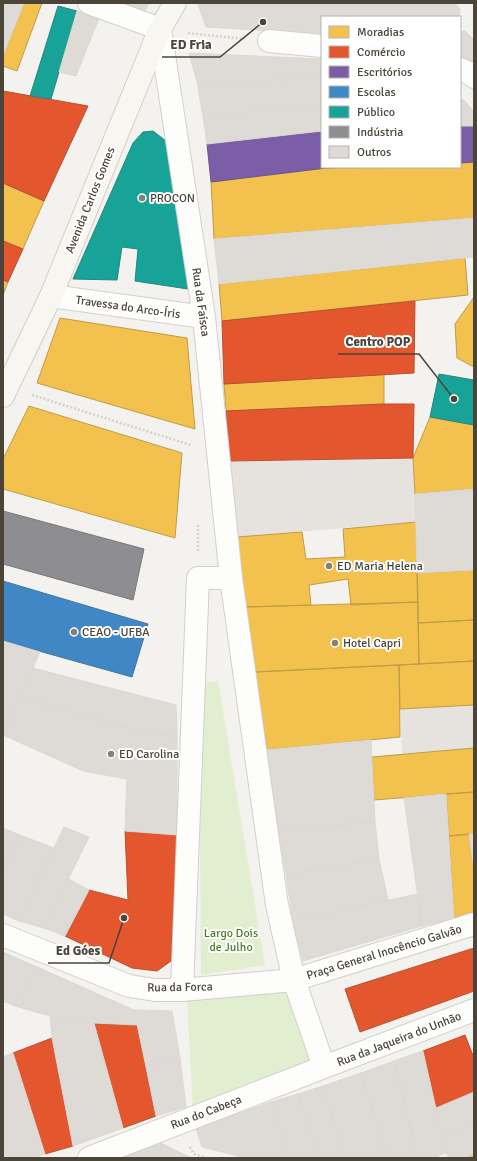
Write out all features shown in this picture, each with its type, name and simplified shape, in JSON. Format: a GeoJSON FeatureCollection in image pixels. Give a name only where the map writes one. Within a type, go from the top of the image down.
{"type":"FeatureCollection","features":[{"type":"Feature","properties":{"kind":"main road","name":"Avenida Carlos Gomes"},"geometry":{"type":"LineString","coordinates":[[5,392],[51,296],[160,29],[174,3]]}},
{"type":"Feature","properties":{"kind":"street"},"geometry":{"type":"LineString","coordinates":[[89,3],[160,29]]}},
{"type":"Feature","properties":{"kind":"street","name":"Rua da Faísca"},"geometry":{"type":"LineString","coordinates":[[160,29],[204,317],[231,578]]}},
{"type":"Feature","properties":{"kind":"street"},"geometry":{"type":"LineString","coordinates":[[269,41],[321,46]]}},
{"type":"Feature","properties":{"kind":"street"},"geometry":{"type":"LineString","coordinates":[[461,69],[474,77]]}},
{"type":"Feature","properties":{"kind":"street","name":"Travessa do Arco-Íris"},"geometry":{"type":"LineString","coordinates":[[51,296],[204,317]]}},
{"type":"Feature","properties":{"kind":"street"},"geometry":{"type":"LineString","coordinates":[[182,990],[198,578],[231,578],[277,905],[294,980],[324,1067]]}},
{"type":"Feature","properties":{"kind":"street","name":"Praça General Inocêncio Galvão"},"geometry":{"type":"LineString","coordinates":[[294,980],[474,924]]}},
{"type":"Feature","properties":{"kind":"street","name":"Rua da Forca"},"geometry":{"type":"LineString","coordinates":[[3,935],[129,986],[155,990],[182,990],[294,980]]}},
{"type":"Feature","properties":{"kind":"street","name":"Rua da Jaqueira do Unhão"},"geometry":{"type":"LineString","coordinates":[[324,1067],[472,1018]]}},
{"type":"Feature","properties":{"kind":"street","name":"Rua do Cabeça"},"geometry":{"type":"LineString","coordinates":[[89,1158],[324,1067]]}},
{"type":"Feature","properties":{"kind":"path"},"geometry":{"type":"LineString","coordinates":[[160,29],[192,34],[269,41]]}},
{"type":"Feature","properties":{"kind":"path"},"geometry":{"type":"LineString","coordinates":[[5,392],[182,442]]}},
{"type":"Feature","properties":{"kind":"green space","name":"Largo Dois de Julho"},"geometry":{"type":"Polygon","coordinates":[[[218,681],[265,965],[201,975],[199,684],[218,681]]]}},
{"type":"Feature","properties":{"kind":"green space"},"geometry":{"type":"Polygon","coordinates":[[[291,988],[316,1065],[193,1111],[187,996],[291,988]]]}},
{"type":"Feature","properties":{"kind":"shaded area"},"geometry":{"type":"Polygon","coordinates":[[[413,458],[416,522],[237,537],[230,461],[413,458]]]}},
{"type":"Feature","properties":{"kind":"shaded area"},"geometry":{"type":"Polygon","coordinates":[[[474,705],[474,748],[402,754],[400,709],[474,705]]]}},
{"type":"Feature","properties":{"kind":"building: Moradias"},"geometry":{"type":"Polygon","coordinates":[[[24,3],[42,3],[17,71],[3,66],[3,56],[24,3]]]}},
{"type":"Feature","properties":{"kind":"building: Moradias"},"geometry":{"type":"Polygon","coordinates":[[[474,162],[474,218],[214,239],[211,182],[326,168],[461,168],[461,163],[474,162]]]}},
{"type":"Feature","properties":{"kind":"building: Moradias"},"geometry":{"type":"Polygon","coordinates":[[[3,183],[44,201],[23,249],[3,241],[3,183]]]}},
{"type":"Feature","properties":{"kind":"building: Moradias"},"geometry":{"type":"Polygon","coordinates":[[[465,258],[468,295],[222,321],[219,284],[465,258]]]}},
{"type":"Feature","properties":{"kind":"building: Moradias"},"geometry":{"type":"Polygon","coordinates":[[[3,280],[8,282],[3,295],[3,280]]]}},
{"type":"Feature","properties":{"kind":"building: Moradias"},"geometry":{"type":"Polygon","coordinates":[[[474,297],[474,367],[457,358],[455,324],[474,297]]]}},
{"type":"Feature","properties":{"kind":"building: Moradias"},"geometry":{"type":"Polygon","coordinates":[[[60,318],[187,338],[195,429],[37,383],[60,318]]]}},
{"type":"Feature","properties":{"kind":"building: Moradias"},"geometry":{"type":"Polygon","coordinates":[[[384,374],[384,404],[226,411],[224,384],[384,374]]]}},
{"type":"Feature","properties":{"kind":"building: Moradias"},"geometry":{"type":"Polygon","coordinates":[[[29,406],[182,453],[175,538],[3,489],[3,459],[29,406]]]}},
{"type":"Feature","properties":{"kind":"building: Moradias"},"geometry":{"type":"Polygon","coordinates":[[[430,417],[474,425],[474,489],[415,494],[413,458],[430,417]]]}},
{"type":"Feature","properties":{"kind":"building: Moradias","name":"ED Maria Helena"},"geometry":{"type":"Polygon","coordinates":[[[416,522],[418,602],[351,605],[348,579],[309,585],[311,605],[246,607],[237,537],[302,532],[306,559],[345,557],[343,529],[416,522]]]}},
{"type":"Feature","properties":{"kind":"building: Moradias"},"geometry":{"type":"Polygon","coordinates":[[[474,570],[474,620],[418,623],[417,573],[474,570]]]}},
{"type":"Feature","properties":{"kind":"building: Moradias","name":"Hotel Capri"},"geometry":{"type":"Polygon","coordinates":[[[418,602],[419,664],[255,672],[246,607],[418,602]]]}},
{"type":"Feature","properties":{"kind":"building: Moradias"},"geometry":{"type":"Polygon","coordinates":[[[474,620],[474,661],[419,664],[418,623],[474,620]]]}},
{"type":"Feature","properties":{"kind":"building: Moradias"},"geometry":{"type":"Polygon","coordinates":[[[474,661],[474,705],[400,709],[399,665],[474,661]]]}},
{"type":"Feature","properties":{"kind":"building: Moradias"},"geometry":{"type":"Polygon","coordinates":[[[399,665],[400,737],[267,750],[255,672],[399,665]]]}},
{"type":"Feature","properties":{"kind":"building: Moradias"},"geometry":{"type":"Polygon","coordinates":[[[474,748],[474,792],[374,800],[372,757],[474,748]]]}},
{"type":"Feature","properties":{"kind":"building: Moradias"},"geometry":{"type":"Polygon","coordinates":[[[474,792],[474,834],[449,836],[446,794],[474,792]]]}},
{"type":"Feature","properties":{"kind":"building: Moradias"},"geometry":{"type":"Polygon","coordinates":[[[469,834],[474,870],[474,912],[454,918],[449,836],[469,834]]]}},
{"type":"Feature","properties":{"kind":"building: Moradias"},"geometry":{"type":"Polygon","coordinates":[[[474,1154],[474,1158],[465,1158],[474,1154]]]}},
{"type":"Feature","properties":{"kind":"building: Comércio"},"geometry":{"type":"Polygon","coordinates":[[[3,91],[88,106],[44,201],[3,183],[3,91]]]}},
{"type":"Feature","properties":{"kind":"building: Comércio"},"geometry":{"type":"Polygon","coordinates":[[[3,241],[23,249],[8,282],[3,280],[3,241]]]}},
{"type":"Feature","properties":{"kind":"building: Comércio"},"geometry":{"type":"Polygon","coordinates":[[[415,301],[414,373],[224,384],[222,321],[415,301]]]}},
{"type":"Feature","properties":{"kind":"building: Comércio"},"geometry":{"type":"Polygon","coordinates":[[[414,404],[413,458],[230,461],[226,411],[414,404]]]}},
{"type":"Feature","properties":{"kind":"building: Comércio"},"geometry":{"type":"Polygon","coordinates":[[[125,831],[177,835],[171,961],[157,971],[132,968],[65,936],[89,890],[128,900],[125,831]]]}},
{"type":"Feature","properties":{"kind":"building: Comércio"},"geometry":{"type":"Polygon","coordinates":[[[474,948],[474,991],[360,1032],[345,989],[474,948]]]}},
{"type":"Feature","properties":{"kind":"building: Comércio"},"geometry":{"type":"Polygon","coordinates":[[[94,1023],[137,1025],[156,1116],[123,1128],[94,1023]]]}},
{"type":"Feature","properties":{"kind":"building: Comércio"},"geometry":{"type":"Polygon","coordinates":[[[465,1035],[474,1058],[474,1092],[436,1108],[423,1051],[465,1035]]]}},
{"type":"Feature","properties":{"kind":"building: Comércio"},"geometry":{"type":"Polygon","coordinates":[[[52,1038],[73,1146],[45,1154],[13,1053],[52,1038]]]}},
{"type":"Feature","properties":{"kind":"building: Escritórios"},"geometry":{"type":"Polygon","coordinates":[[[461,126],[474,126],[474,162],[461,163],[461,126]]]}},
{"type":"Feature","properties":{"kind":"building: Escritórios"},"geometry":{"type":"Polygon","coordinates":[[[321,131],[321,168],[326,168],[211,182],[207,144],[321,131]]]}},
{"type":"Feature","properties":{"kind":"building: Escolas","name":"CEAO - UFBA"},"geometry":{"type":"Polygon","coordinates":[[[3,581],[148,624],[132,677],[3,641],[3,581]]]}},
{"type":"Feature","properties":{"kind":"building: Público"},"geometry":{"type":"Polygon","coordinates":[[[58,6],[77,11],[51,99],[30,96],[58,6]]]}},
{"type":"Feature","properties":{"kind":"building: Público","name":"PROCON"},"geometry":{"type":"Polygon","coordinates":[[[153,131],[166,141],[171,150],[188,289],[135,281],[138,249],[122,247],[117,280],[73,279],[133,143],[143,132],[153,131]]]}},
{"type":"Feature","properties":{"kind":"building: Público"},"geometry":{"type":"Polygon","coordinates":[[[439,374],[474,380],[474,425],[430,417],[439,374]]]}},
{"type":"Feature","properties":{"kind":"building: Indústria"},"geometry":{"type":"Polygon","coordinates":[[[3,511],[144,549],[133,600],[3,564],[3,511]]]}},
{"type":"Feature","properties":{"kind":"building: Outros"},"geometry":{"type":"Polygon","coordinates":[[[3,3],[24,3],[3,56],[3,3]]]}},
{"type":"Feature","properties":{"kind":"building: Outros"},"geometry":{"type":"Polygon","coordinates":[[[121,3],[149,3],[145,11],[121,3]]]}},
{"type":"Feature","properties":{"kind":"building: Outros"},"geometry":{"type":"Polygon","coordinates":[[[455,3],[460,9],[459,16],[321,16],[321,34],[206,27],[198,4],[455,3]]]}},
{"type":"Feature","properties":{"kind":"building: Outros"},"geometry":{"type":"Polygon","coordinates":[[[77,11],[99,18],[76,76],[59,72],[77,11]]]}},
{"type":"Feature","properties":{"kind":"building: Outros"},"geometry":{"type":"Polygon","coordinates":[[[464,30],[474,40],[474,78],[461,67],[461,33],[464,30]]]}},
{"type":"Feature","properties":{"kind":"building: Outros"},"geometry":{"type":"Polygon","coordinates":[[[189,53],[321,59],[321,79],[197,82],[189,53]]]}},
{"type":"Feature","properties":{"kind":"building: Outros"},"geometry":{"type":"Polygon","coordinates":[[[321,79],[321,105],[203,116],[197,82],[321,79]]]}},
{"type":"Feature","properties":{"kind":"building: Outros"},"geometry":{"type":"Polygon","coordinates":[[[461,100],[464,100],[474,112],[474,126],[461,126],[461,100]]]}},
{"type":"Feature","properties":{"kind":"building: Outros"},"geometry":{"type":"Polygon","coordinates":[[[321,105],[321,131],[207,144],[203,116],[321,105]]]}},
{"type":"Feature","properties":{"kind":"building: Outros"},"geometry":{"type":"Polygon","coordinates":[[[474,218],[474,257],[219,284],[214,239],[474,218]]]}},
{"type":"Feature","properties":{"kind":"building: Outros"},"geometry":{"type":"Polygon","coordinates":[[[474,489],[474,570],[417,573],[415,494],[474,489]]]}},
{"type":"Feature","properties":{"kind":"building: Outros"},"geometry":{"type":"Polygon","coordinates":[[[3,641],[40,652],[3,735],[3,641]]]}},
{"type":"Feature","properties":{"kind":"building: Outros"},"geometry":{"type":"Polygon","coordinates":[[[33,668],[176,705],[177,737],[125,727],[20,697],[33,668]]]}},
{"type":"Feature","properties":{"kind":"building: Outros","name":"ED Carolina"},"geometry":{"type":"Polygon","coordinates":[[[20,697],[125,727],[177,737],[177,835],[125,831],[127,779],[83,771],[3,735],[20,697]]]}},
{"type":"Feature","properties":{"kind":"building: Outros"},"geometry":{"type":"Polygon","coordinates":[[[371,740],[375,822],[279,830],[267,750],[371,740]]]}},
{"type":"Feature","properties":{"kind":"building: Outros"},"geometry":{"type":"Polygon","coordinates":[[[446,794],[454,918],[422,926],[404,798],[446,794]]]}},
{"type":"Feature","properties":{"kind":"building: Outros"},"geometry":{"type":"Polygon","coordinates":[[[375,822],[379,859],[286,875],[279,830],[375,822]]]}},
{"type":"Feature","properties":{"kind":"building: Outros"},"geometry":{"type":"Polygon","coordinates":[[[64,827],[89,837],[44,928],[19,921],[64,827]]]}},
{"type":"Feature","properties":{"kind":"building: Outros"},"geometry":{"type":"Polygon","coordinates":[[[3,828],[20,835],[3,870],[3,828]]]}},
{"type":"Feature","properties":{"kind":"building: Outros"},"geometry":{"type":"Polygon","coordinates":[[[469,834],[474,834],[474,870],[469,834]]]}},
{"type":"Feature","properties":{"kind":"building: Outros"},"geometry":{"type":"Polygon","coordinates":[[[20,835],[54,848],[19,921],[3,914],[3,870],[20,835]]]}},
{"type":"Feature","properties":{"kind":"building: Outros"},"geometry":{"type":"Polygon","coordinates":[[[379,859],[388,900],[293,921],[286,875],[379,859]]]}},
{"type":"Feature","properties":{"kind":"building: Outros"},"geometry":{"type":"Polygon","coordinates":[[[69,879],[89,890],[65,936],[44,928],[69,879]]]}},
{"type":"Feature","properties":{"kind":"building: Outros"},"geometry":{"type":"Polygon","coordinates":[[[417,894],[422,926],[303,961],[293,921],[417,894]]]}},
{"type":"Feature","properties":{"kind":"building: Outros"},"geometry":{"type":"Polygon","coordinates":[[[3,952],[37,967],[15,1006],[3,1001],[3,952]]]}},
{"type":"Feature","properties":{"kind":"building: Outros"},"geometry":{"type":"Polygon","coordinates":[[[37,967],[134,1010],[137,1025],[94,1023],[50,1016],[15,1006],[37,967]]]}},
{"type":"Feature","properties":{"kind":"building: Outros"},"geometry":{"type":"Polygon","coordinates":[[[134,1010],[172,1011],[180,1058],[146,1067],[134,1010]]]}},
{"type":"Feature","properties":{"kind":"building: Outros"},"geometry":{"type":"Polygon","coordinates":[[[50,1016],[94,1023],[123,1128],[73,1146],[52,1038],[50,1016]]]}},
{"type":"Feature","properties":{"kind":"building: Outros"},"geometry":{"type":"Polygon","coordinates":[[[423,1051],[446,1153],[432,1158],[418,1158],[394,1061],[423,1051]]]}},
{"type":"Feature","properties":{"kind":"building: Outros"},"geometry":{"type":"Polygon","coordinates":[[[13,1053],[45,1154],[33,1158],[3,1158],[3,1057],[13,1053]]]}},
{"type":"Feature","properties":{"kind":"building: Outros"},"geometry":{"type":"Polygon","coordinates":[[[180,1058],[186,1107],[156,1116],[146,1067],[180,1058]]]}},
{"type":"Feature","properties":{"kind":"building: Outros"},"geometry":{"type":"Polygon","coordinates":[[[394,1061],[418,1158],[387,1158],[361,1073],[394,1061]]]}},
{"type":"Feature","properties":{"kind":"building: Outros"},"geometry":{"type":"Polygon","coordinates":[[[361,1073],[387,1158],[345,1158],[323,1086],[361,1073]]]}},
{"type":"Feature","properties":{"kind":"building: Outros"},"geometry":{"type":"Polygon","coordinates":[[[323,1086],[345,1158],[320,1158],[298,1094],[323,1086]]]}},
{"type":"Feature","properties":{"kind":"building: Outros"},"geometry":{"type":"Polygon","coordinates":[[[474,1092],[474,1124],[442,1136],[436,1108],[474,1092]]]}},
{"type":"Feature","properties":{"kind":"building: Outros"},"geometry":{"type":"Polygon","coordinates":[[[298,1094],[320,1158],[289,1158],[271,1102],[298,1094]]]}},
{"type":"Feature","properties":{"kind":"building: Outros"},"geometry":{"type":"Polygon","coordinates":[[[271,1102],[289,1158],[246,1158],[202,1147],[196,1128],[271,1102]]]}},
{"type":"Feature","properties":{"kind":"building: Outros"},"geometry":{"type":"Polygon","coordinates":[[[474,1124],[474,1154],[465,1158],[448,1158],[442,1136],[474,1124]]]}},
{"type":"Feature","properties":{"kind":"building: Outros"},"geometry":{"type":"Polygon","coordinates":[[[161,1143],[183,1154],[182,1158],[162,1158],[161,1143]]]}},
{"type":"Feature","properties":{"kind":"building: Outros"},"geometry":{"type":"Polygon","coordinates":[[[161,1143],[162,1158],[127,1158],[126,1156],[161,1143]]]}},
{"type":"Feature","properties":{"kind":"building: Outros"},"geometry":{"type":"Polygon","coordinates":[[[183,1154],[193,1158],[182,1158],[183,1154]]]}},
{"type":"Feature","properties":{"kind":"place","name":"ED Fria"},"geometry":{"type":"Point","coordinates":[263,22]}},
{"type":"Feature","properties":{"kind":"place","name":"PROCON"},"geometry":{"type":"Point","coordinates":[142,198]}},
{"type":"Feature","properties":{"kind":"place","name":"Centro POP"},"geometry":{"type":"Point","coordinates":[454,399]}},
{"type":"Feature","properties":{"kind":"place","name":"ED Maria Helena"},"geometry":{"type":"Point","coordinates":[329,566]}},
{"type":"Feature","properties":{"kind":"place","name":"CEAO - UFBA"},"geometry":{"type":"Point","coordinates":[74,632]}},
{"type":"Feature","properties":{"kind":"place","name":"Hotel Capri"},"geometry":{"type":"Point","coordinates":[335,643]}},
{"type":"Feature","properties":{"kind":"place","name":"ED Carolina"},"geometry":{"type":"Point","coordinates":[111,754]}},
{"type":"Feature","properties":{"kind":"place","name":"Ed Góes"},"geometry":{"type":"Point","coordinates":[124,918]}}]}
